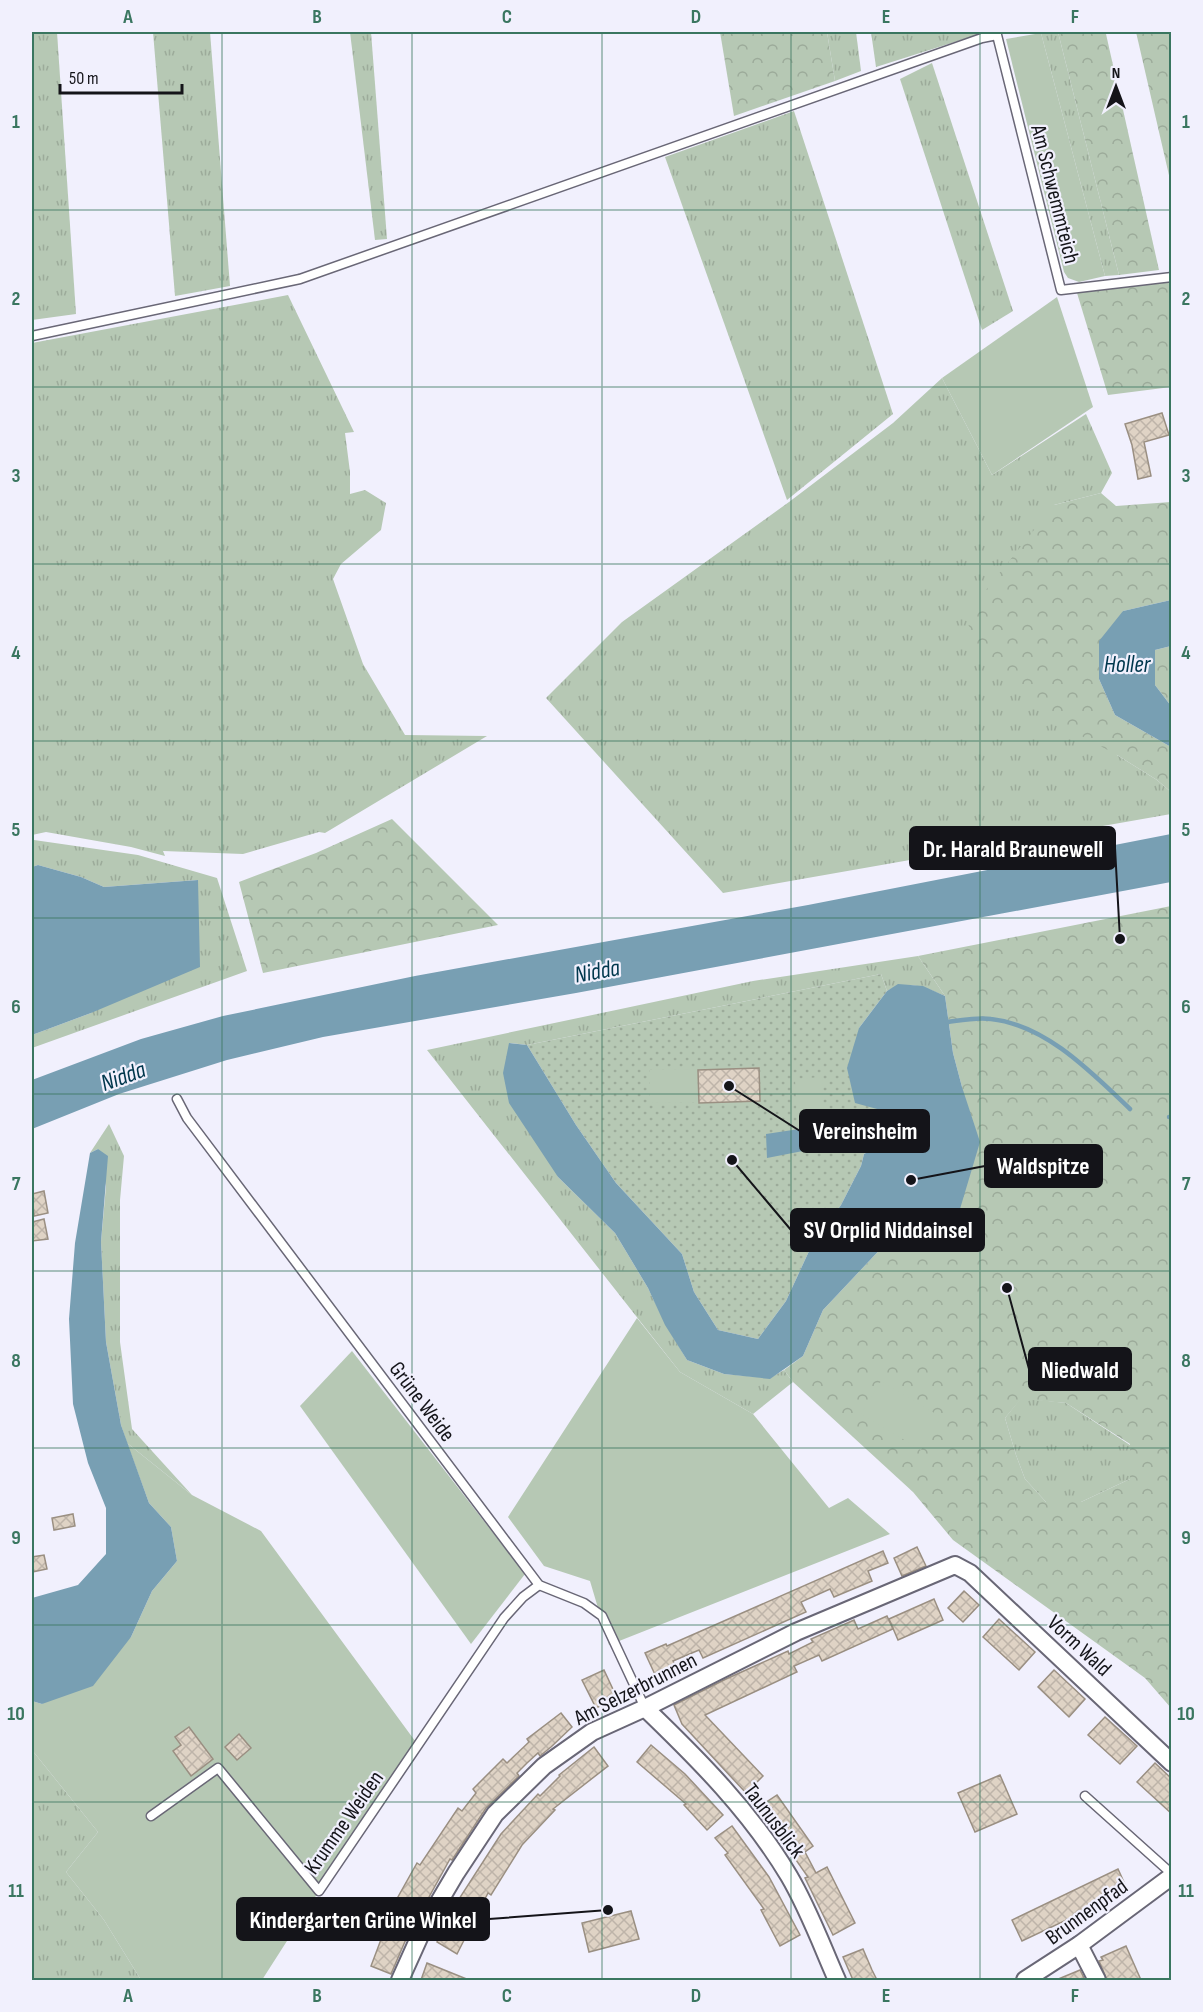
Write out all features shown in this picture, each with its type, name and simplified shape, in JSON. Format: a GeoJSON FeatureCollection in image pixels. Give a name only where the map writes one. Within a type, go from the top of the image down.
{"type":"FeatureCollection","features":[{"type":"Feature","properties":{"kind":"street","name":"Am Selzerbrunnen"},"geometry":{"type":"LineString","coordinates":[[400,1980],[423,1929],[495,1814],[544,1766],[592,1732],[796,1632],[955,1565]]}},
{"type":"Feature","properties":{"kind":"street","name":"Vorm Wald"},"geometry":{"type":"LineString","coordinates":[[955,1565],[977,1580],[1172,1762]]}},
{"type":"Feature","properties":{"kind":"street","name":"Taunusblick"},"geometry":{"type":"LineString","coordinates":[[645,1708],[692,1753],[750,1820],[789,1876],[837,1980]]}},
{"type":"Feature","properties":{"kind":"street","name":"Brunnenpfad"},"geometry":{"type":"LineString","coordinates":[[1025,1980],[1079,1945],[1172,1875]]}},
{"type":"Feature","properties":{"kind":"street"},"geometry":{"type":"LineString","coordinates":[[1079,1945],[1097,1980]]}},
{"type":"Feature","properties":{"kind":"lane","name":"Am Schwemmteich"},"geometry":{"type":"LineString","coordinates":[[32,336],[300,279],[868,77],[997,34],[1061,290],[1172,276]]}},
{"type":"Feature","properties":{"kind":"lane","name":"Grüne Weide"},"geometry":{"type":"LineString","coordinates":[[177,1099],[187,1118],[538,1585]]}},
{"type":"Feature","properties":{"kind":"lane"},"geometry":{"type":"LineString","coordinates":[[538,1585],[584,1603],[602,1616],[645,1708]]}},
{"type":"Feature","properties":{"kind":"lane","name":"Krumme Weiden"},"geometry":{"type":"LineString","coordinates":[[151,1816],[218,1768],[319,1891],[504,1618],[523,1597],[538,1585]]}},
{"type":"Feature","properties":{"kind":"lane"},"geometry":{"type":"LineString","coordinates":[[1085,1796],[1172,1875]]}},
{"type":"Feature","properties":{"kind":"green space"},"geometry":{"type":"Polygon","coordinates":[[[32,32],[57,32],[76,314],[32,320],[32,32]]]}},
{"type":"Feature","properties":{"kind":"green space"},"geometry":{"type":"Polygon","coordinates":[[[153,32],[210,32],[230,286],[175,296],[153,32]]]}},
{"type":"Feature","properties":{"kind":"green space"},"geometry":{"type":"Polygon","coordinates":[[[350,32],[371,32],[387,239],[375,240],[350,32]]]}},
{"type":"Feature","properties":{"kind":"green space"},"geometry":{"type":"Polygon","coordinates":[[[720,32],[827,32],[835,81],[734,116],[720,32]]]}},
{"type":"Feature","properties":{"kind":"green space"},"geometry":{"type":"Polygon","coordinates":[[[827,32],[856,32],[861,71],[835,81],[827,32]]]}},
{"type":"Feature","properties":{"kind":"green space"},"geometry":{"type":"Polygon","coordinates":[[[871,32],[986,32],[876,67],[871,32]]]}},
{"type":"Feature","properties":{"kind":"green space"},"geometry":{"type":"Polygon","coordinates":[[[1058,32],[1119,275],[1105,276],[1041,33],[1058,32]]]}},
{"type":"Feature","properties":{"kind":"green space"},"geometry":{"type":"Polygon","coordinates":[[[1058,32],[1106,34],[1159,270],[1119,275],[1058,32]]]}},
{"type":"Feature","properties":{"kind":"green space"},"geometry":{"type":"Polygon","coordinates":[[[1136,32],[1171,33],[1171,184],[1136,32]]]}},
{"type":"Feature","properties":{"kind":"green space"},"geometry":{"type":"Polygon","coordinates":[[[1041,33],[1105,276],[1079,282],[1068,278],[1064,272],[1006,39],[1041,33]]]}},
{"type":"Feature","properties":{"kind":"green space"},"geometry":{"type":"Polygon","coordinates":[[[932,63],[1013,311],[982,330],[900,79],[932,63]]]}},
{"type":"Feature","properties":{"kind":"green space"},"geometry":{"type":"Polygon","coordinates":[[[794,111],[893,414],[787,500],[665,157],[794,111]]]}},
{"type":"Feature","properties":{"kind":"green space"},"geometry":{"type":"Polygon","coordinates":[[[1170,282],[1172,290],[1171,387],[1108,395],[1077,293],[1170,282]]]}},
{"type":"Feature","properties":{"kind":"green space"},"geometry":{"type":"Polygon","coordinates":[[[288,295],[354,432],[345,433],[350,494],[365,490],[386,503],[381,530],[341,564],[333,579],[363,664],[405,735],[487,736],[325,833],[319,832],[243,854],[163,851],[165,856],[131,847],[46,832],[32,835],[32,343],[288,295]]]}},
{"type":"Feature","properties":{"kind":"green space"},"geometry":{"type":"Polygon","coordinates":[[[1057,297],[1093,407],[992,475],[942,378],[1057,297]]]}},
{"type":"Feature","properties":{"kind":"green space"},"geometry":{"type":"Polygon","coordinates":[[[942,378],[992,475],[1086,414],[1112,473],[1101,493],[1054,505],[1117,755],[1157,780],[1171,792],[1171,814],[723,893],[546,698],[622,622],[789,502],[893,423],[942,378]]]}},
{"type":"Feature","properties":{"kind":"green space"},"geometry":{"type":"Polygon","coordinates":[[[1101,493],[1116,506],[1171,502],[1171,600],[1123,611],[1099,679],[1115,715],[1171,747],[1171,792],[1157,780],[1117,755],[1063,726],[979,652],[965,616],[1054,505],[1101,493]]]}},
{"type":"Feature","properties":{"kind":"green space"},"geometry":{"type":"Polygon","coordinates":[[[1171,646],[1171,706],[1155,685],[1155,650],[1171,646]]]}},
{"type":"Feature","properties":{"kind":"green space"},"geometry":{"type":"Polygon","coordinates":[[[392,819],[498,925],[263,973],[239,882],[316,853],[392,819]]]}},
{"type":"Feature","properties":{"kind":"green space"},"geometry":{"type":"Polygon","coordinates":[[[32,841],[138,855],[217,878],[247,971],[32,1048],[32,1035],[91,1013],[198,880],[104,887],[81,877],[38,865],[32,867],[32,841]]]}},
{"type":"Feature","properties":{"kind":"green space"},"geometry":{"type":"Polygon","coordinates":[[[1171,906],[1171,1708],[1145,1678],[953,1540],[913,1492],[793,1382],[784,1370],[803,1356],[823,1310],[888,1241],[957,1219],[962,1087],[953,1053],[945,996],[918,956],[1171,906]],[[1021,1399],[1005,1418],[1025,1479],[1046,1502],[1081,1502],[1130,1479],[1130,1444],[1066,1403],[1021,1399]]]}},
{"type":"Feature","properties":{"kind":"green space"},"geometry":{"type":"Polygon","coordinates":[[[918,956],[945,996],[923,987],[909,985],[894,987],[887,991],[881,974],[527,1045],[510,1043],[558,1177],[615,1233],[687,1360],[724,1374],[770,1378],[784,1370],[793,1382],[753,1414],[680,1372],[427,1050],[753,981],[918,956]]]}},
{"type":"Feature","properties":{"kind":"green space"},"geometry":{"type":"Polygon","coordinates":[[[881,974],[887,991],[859,1028],[892,1113],[878,1139],[877,1147],[864,1154],[861,1166],[841,1205],[810,1249],[786,1301],[758,1339],[718,1330],[694,1292],[682,1254],[616,1183],[576,1125],[527,1045],[881,974]]]}},
{"type":"Feature","properties":{"kind":"green space"},"geometry":{"type":"Polygon","coordinates":[[[695,1069],[696,1102],[650,1103],[650,1070],[695,1069]]]}},
{"type":"Feature","properties":{"kind":"green space"},"geometry":{"type":"Polygon","coordinates":[[[822,1077],[824,1121],[797,1122],[795,1079],[822,1077]]]}},
{"type":"Feature","properties":{"kind":"green space"},"geometry":{"type":"Polygon","coordinates":[[[109,1124],[124,1156],[120,1200],[120,1342],[132,1429],[192,1495],[127,1443],[121,1425],[106,1342],[101,1242],[106,1186],[98,1149],[90,1153],[109,1124]]]}},
{"type":"Feature","properties":{"kind":"green space"},"geometry":{"type":"Polygon","coordinates":[[[637,1318],[680,1372],[753,1414],[829,1508],[848,1498],[890,1534],[609,1645],[590,1581],[544,1566],[508,1517],[637,1318]]]}},
{"type":"Feature","properties":{"kind":"green space"},"geometry":{"type":"Polygon","coordinates":[[[352,1351],[525,1574],[471,1644],[300,1406],[352,1351]]]}},
{"type":"Feature","properties":{"kind":"green space"},"geometry":{"type":"Polygon","coordinates":[[[881,1381],[941,1417],[921,1450],[861,1414],[881,1381]]]}},
{"type":"Feature","properties":{"kind":"green space"},"geometry":{"type":"Polygon","coordinates":[[[1021,1398],[1066,1403],[1130,1445],[1130,1479],[1081,1502],[1046,1502],[1025,1479],[1005,1418],[1021,1398]]]}},
{"type":"Feature","properties":{"kind":"green space"},"geometry":{"type":"Polygon","coordinates":[[[127,1443],[192,1495],[261,1531],[418,1745],[262,1980],[141,1980],[104,1920],[66,1872],[98,1832],[32,1750],[32,1701],[42,1704],[131,1637],[152,1591],[177,1561],[171,1527],[149,1503],[127,1443]]]}},
{"type":"Feature","properties":{"kind":"green space"},"geometry":{"type":"Polygon","coordinates":[[[32,1750],[98,1832],[66,1872],[104,1920],[141,1980],[32,1980],[32,1750]]]}},
{"type":"Feature","properties":{"kind":"water","name":"Holler"},"geometry":{"type":"Polygon","coordinates":[[[1171,600],[1171,646],[1155,650],[1155,685],[1171,706],[1171,747],[1115,715],[1099,679],[1099,641],[1123,611],[1171,600]]]}},
{"type":"Feature","properties":{"kind":"water","name":"Nidda"},"geometry":{"type":"Polygon","coordinates":[[[1171,834],[1171,882],[576,993],[323,1037],[227,1060],[119,1094],[32,1129],[32,1080],[141,1039],[223,1016],[415,976],[808,905],[1171,834]]]}},
{"type":"Feature","properties":{"kind":"water"},"geometry":{"type":"Polygon","coordinates":[[[38,865],[81,877],[104,887],[198,880],[200,967],[32,1035],[32,867],[38,865]]]}},
{"type":"Feature","properties":{"kind":"water"},"geometry":{"type":"Polygon","coordinates":[[[898,984],[923,986],[945,996],[953,1053],[980,1142],[957,1219],[888,1241],[823,1310],[803,1356],[770,1379],[724,1374],[687,1360],[665,1325],[648,1288],[615,1233],[558,1177],[509,1103],[503,1073],[509,1043],[527,1045],[576,1125],[616,1183],[682,1254],[694,1292],[718,1330],[758,1339],[786,1301],[810,1249],[841,1205],[861,1166],[864,1154],[877,1147],[877,1140],[892,1113],[855,1103],[847,1068],[859,1028],[887,991],[898,984]]]}},
{"type":"Feature","properties":{"kind":"water"},"geometry":{"type":"Polygon","coordinates":[[[806,1128],[808,1150],[767,1158],[766,1134],[806,1128]]]}},
{"type":"Feature","properties":{"kind":"water"},"geometry":{"type":"Polygon","coordinates":[[[98,1149],[108,1156],[101,1242],[106,1342],[121,1425],[149,1503],[171,1527],[177,1561],[152,1591],[131,1637],[93,1686],[42,1704],[32,1701],[32,1598],[78,1585],[106,1554],[106,1508],[88,1463],[73,1404],[69,1319],[75,1243],[90,1153],[98,1149]]]}},
{"type":"Feature","properties":{"kind":"building"},"geometry":{"type":"Polygon","coordinates":[[[1162,413],[1169,435],[1144,442],[1151,476],[1138,479],[1132,445],[1125,424],[1162,413]]]}},
{"type":"Feature","properties":{"kind":"building"},"geometry":{"type":"Polygon","coordinates":[[[759,1068],[760,1101],[699,1103],[698,1070],[759,1068]]]}},
{"type":"Feature","properties":{"kind":"building"},"geometry":{"type":"Polygon","coordinates":[[[44,1191],[48,1213],[34,1216],[32,1194],[44,1191]]]}},
{"type":"Feature","properties":{"kind":"building"},"geometry":{"type":"Polygon","coordinates":[[[44,1219],[48,1239],[32,1241],[32,1222],[44,1219]]]}},
{"type":"Feature","properties":{"kind":"building"},"geometry":{"type":"Polygon","coordinates":[[[73,1514],[75,1526],[54,1530],[52,1518],[73,1514]]]}},
{"type":"Feature","properties":{"kind":"building"},"geometry":{"type":"Polygon","coordinates":[[[917,1547],[926,1566],[902,1576],[894,1558],[917,1547]]]}},
{"type":"Feature","properties":{"kind":"building"},"geometry":{"type":"Polygon","coordinates":[[[883,1551],[888,1563],[868,1571],[872,1581],[834,1597],[830,1589],[801,1602],[806,1612],[703,1658],[699,1650],[673,1661],[678,1672],[658,1681],[645,1653],[666,1644],[667,1646],[883,1551]]]}},
{"type":"Feature","properties":{"kind":"building"},"geometry":{"type":"Polygon","coordinates":[[[44,1555],[47,1569],[32,1572],[32,1557],[44,1555]]]}},
{"type":"Feature","properties":{"kind":"building"},"geometry":{"type":"Polygon","coordinates":[[[964,1591],[979,1605],[963,1622],[948,1608],[964,1591]]]}},
{"type":"Feature","properties":{"kind":"building"},"geometry":{"type":"Polygon","coordinates":[[[934,1599],[943,1620],[898,1640],[889,1619],[934,1599]]]}},
{"type":"Feature","properties":{"kind":"building"},"geometry":{"type":"Polygon","coordinates":[[[887,1616],[893,1629],[822,1661],[819,1655],[794,1666],[797,1672],[705,1715],[763,1776],[746,1793],[682,1724],[674,1705],[788,1651],[789,1654],[813,1642],[811,1639],[854,1620],[858,1629],[887,1616]]]}},
{"type":"Feature","properties":{"kind":"building"},"geometry":{"type":"Polygon","coordinates":[[[999,1619],[1035,1652],[1019,1670],[983,1637],[999,1619]]]}},
{"type":"Feature","properties":{"kind":"building"},"geometry":{"type":"Polygon","coordinates":[[[604,1670],[617,1698],[596,1708],[582,1680],[604,1670]]]}},
{"type":"Feature","properties":{"kind":"building"},"geometry":{"type":"Polygon","coordinates":[[[1054,1670],[1085,1699],[1069,1717],[1038,1687],[1054,1670]]]}},
{"type":"Feature","properties":{"kind":"building"},"geometry":{"type":"Polygon","coordinates":[[[561,1713],[572,1727],[540,1756],[538,1753],[527,1763],[517,1773],[519,1776],[486,1808],[452,1860],[450,1859],[418,1917],[416,1916],[391,1974],[371,1966],[385,1929],[394,1932],[402,1909],[394,1904],[417,1863],[420,1865],[458,1808],[462,1811],[476,1793],[473,1789],[503,1759],[507,1763],[529,1742],[527,1739],[561,1713]]]}},
{"type":"Feature","properties":{"kind":"building"},"geometry":{"type":"Polygon","coordinates":[[[1105,1717],[1137,1746],[1120,1764],[1088,1735],[1105,1717]]]}},
{"type":"Feature","properties":{"kind":"building"},"geometry":{"type":"Polygon","coordinates":[[[189,1727],[213,1759],[191,1776],[173,1751],[181,1745],[175,1737],[189,1727]]]}},
{"type":"Feature","properties":{"kind":"building"},"geometry":{"type":"Polygon","coordinates":[[[239,1734],[251,1748],[237,1760],[225,1747],[239,1734]]]}},
{"type":"Feature","properties":{"kind":"building"},"geometry":{"type":"Polygon","coordinates":[[[651,1745],[685,1774],[723,1815],[707,1830],[684,1805],[686,1804],[637,1762],[651,1745]]]}},
{"type":"Feature","properties":{"kind":"building"},"geometry":{"type":"Polygon","coordinates":[[[594,1747],[608,1766],[553,1809],[555,1810],[522,1845],[491,1895],[488,1893],[457,1954],[437,1942],[457,1902],[501,1834],[538,1794],[540,1796],[559,1775],[594,1747]]]}},
{"type":"Feature","properties":{"kind":"building"},"geometry":{"type":"Polygon","coordinates":[[[1155,1763],[1172,1779],[1172,1814],[1137,1782],[1155,1763]]]}},
{"type":"Feature","properties":{"kind":"building"},"geometry":{"type":"Polygon","coordinates":[[[1000,1775],[1017,1814],[975,1832],[958,1793],[1000,1775]]]}},
{"type":"Feature","properties":{"kind":"building"},"geometry":{"type":"Polygon","coordinates":[[[777,1795],[813,1846],[805,1852],[816,1873],[827,1867],[855,1923],[833,1935],[805,1878],[808,1877],[759,1807],[777,1795]]]}},
{"type":"Feature","properties":{"kind":"building"},"geometry":{"type":"Polygon","coordinates":[[[732,1826],[769,1877],[800,1935],[780,1946],[761,1910],[764,1909],[725,1855],[728,1853],[715,1838],[732,1826]]]}},
{"type":"Feature","properties":{"kind":"building"},"geometry":{"type":"Polygon","coordinates":[[[1118,1869],[1128,1891],[1022,1941],[1012,1920],[1118,1869]]]}},
{"type":"Feature","properties":{"kind":"building"},"geometry":{"type":"Polygon","coordinates":[[[631,1911],[639,1939],[589,1952],[582,1923],[631,1911]]]}},
{"type":"Feature","properties":{"kind":"building"},"geometry":{"type":"Polygon","coordinates":[[[1126,1946],[1141,1980],[1107,1980],[1099,1961],[1103,1960],[1101,1957],[1126,1946]]]}},
{"type":"Feature","properties":{"kind":"building"},"geometry":{"type":"Polygon","coordinates":[[[863,1949],[877,1980],[853,1980],[843,1957],[863,1949]]]}},
{"type":"Feature","properties":{"kind":"building"},"geometry":{"type":"Polygon","coordinates":[[[427,1963],[469,1980],[421,1980],[427,1963]]]}},
{"type":"Feature","properties":{"kind":"building"},"geometry":{"type":"Polygon","coordinates":[[[1080,1970],[1085,1980],[1056,1980],[1080,1970]]]}},
{"type":"Feature","properties":{"kind":"waterway"},"geometry":{"type":"LineString","coordinates":[[948,1022],[991,1019],[1030,1030],[1066,1052],[1130,1109]]}},
{"type":"Feature","properties":{"kind":"place","name":"Dr. Harald Braunewell"},"geometry":{"type":"Point","coordinates":[1120,939]}},
{"type":"Feature","properties":{"kind":"place","name":"Vereinsheim"},"geometry":{"type":"Point","coordinates":[729,1086]}},
{"type":"Feature","properties":{"kind":"place","name":"SV Orplid Niddainsel"},"geometry":{"type":"Point","coordinates":[732,1160]}},
{"type":"Feature","properties":{"kind":"place","name":"Waldspitze"},"geometry":{"type":"Point","coordinates":[911,1180]}},
{"type":"Feature","properties":{"kind":"place","name":"Niedwald"},"geometry":{"type":"Point","coordinates":[1007,1288]}},
{"type":"Feature","properties":{"kind":"place","name":"Kindergarten Grüne Winkel"},"geometry":{"type":"Point","coordinates":[608,1910]}}]}
